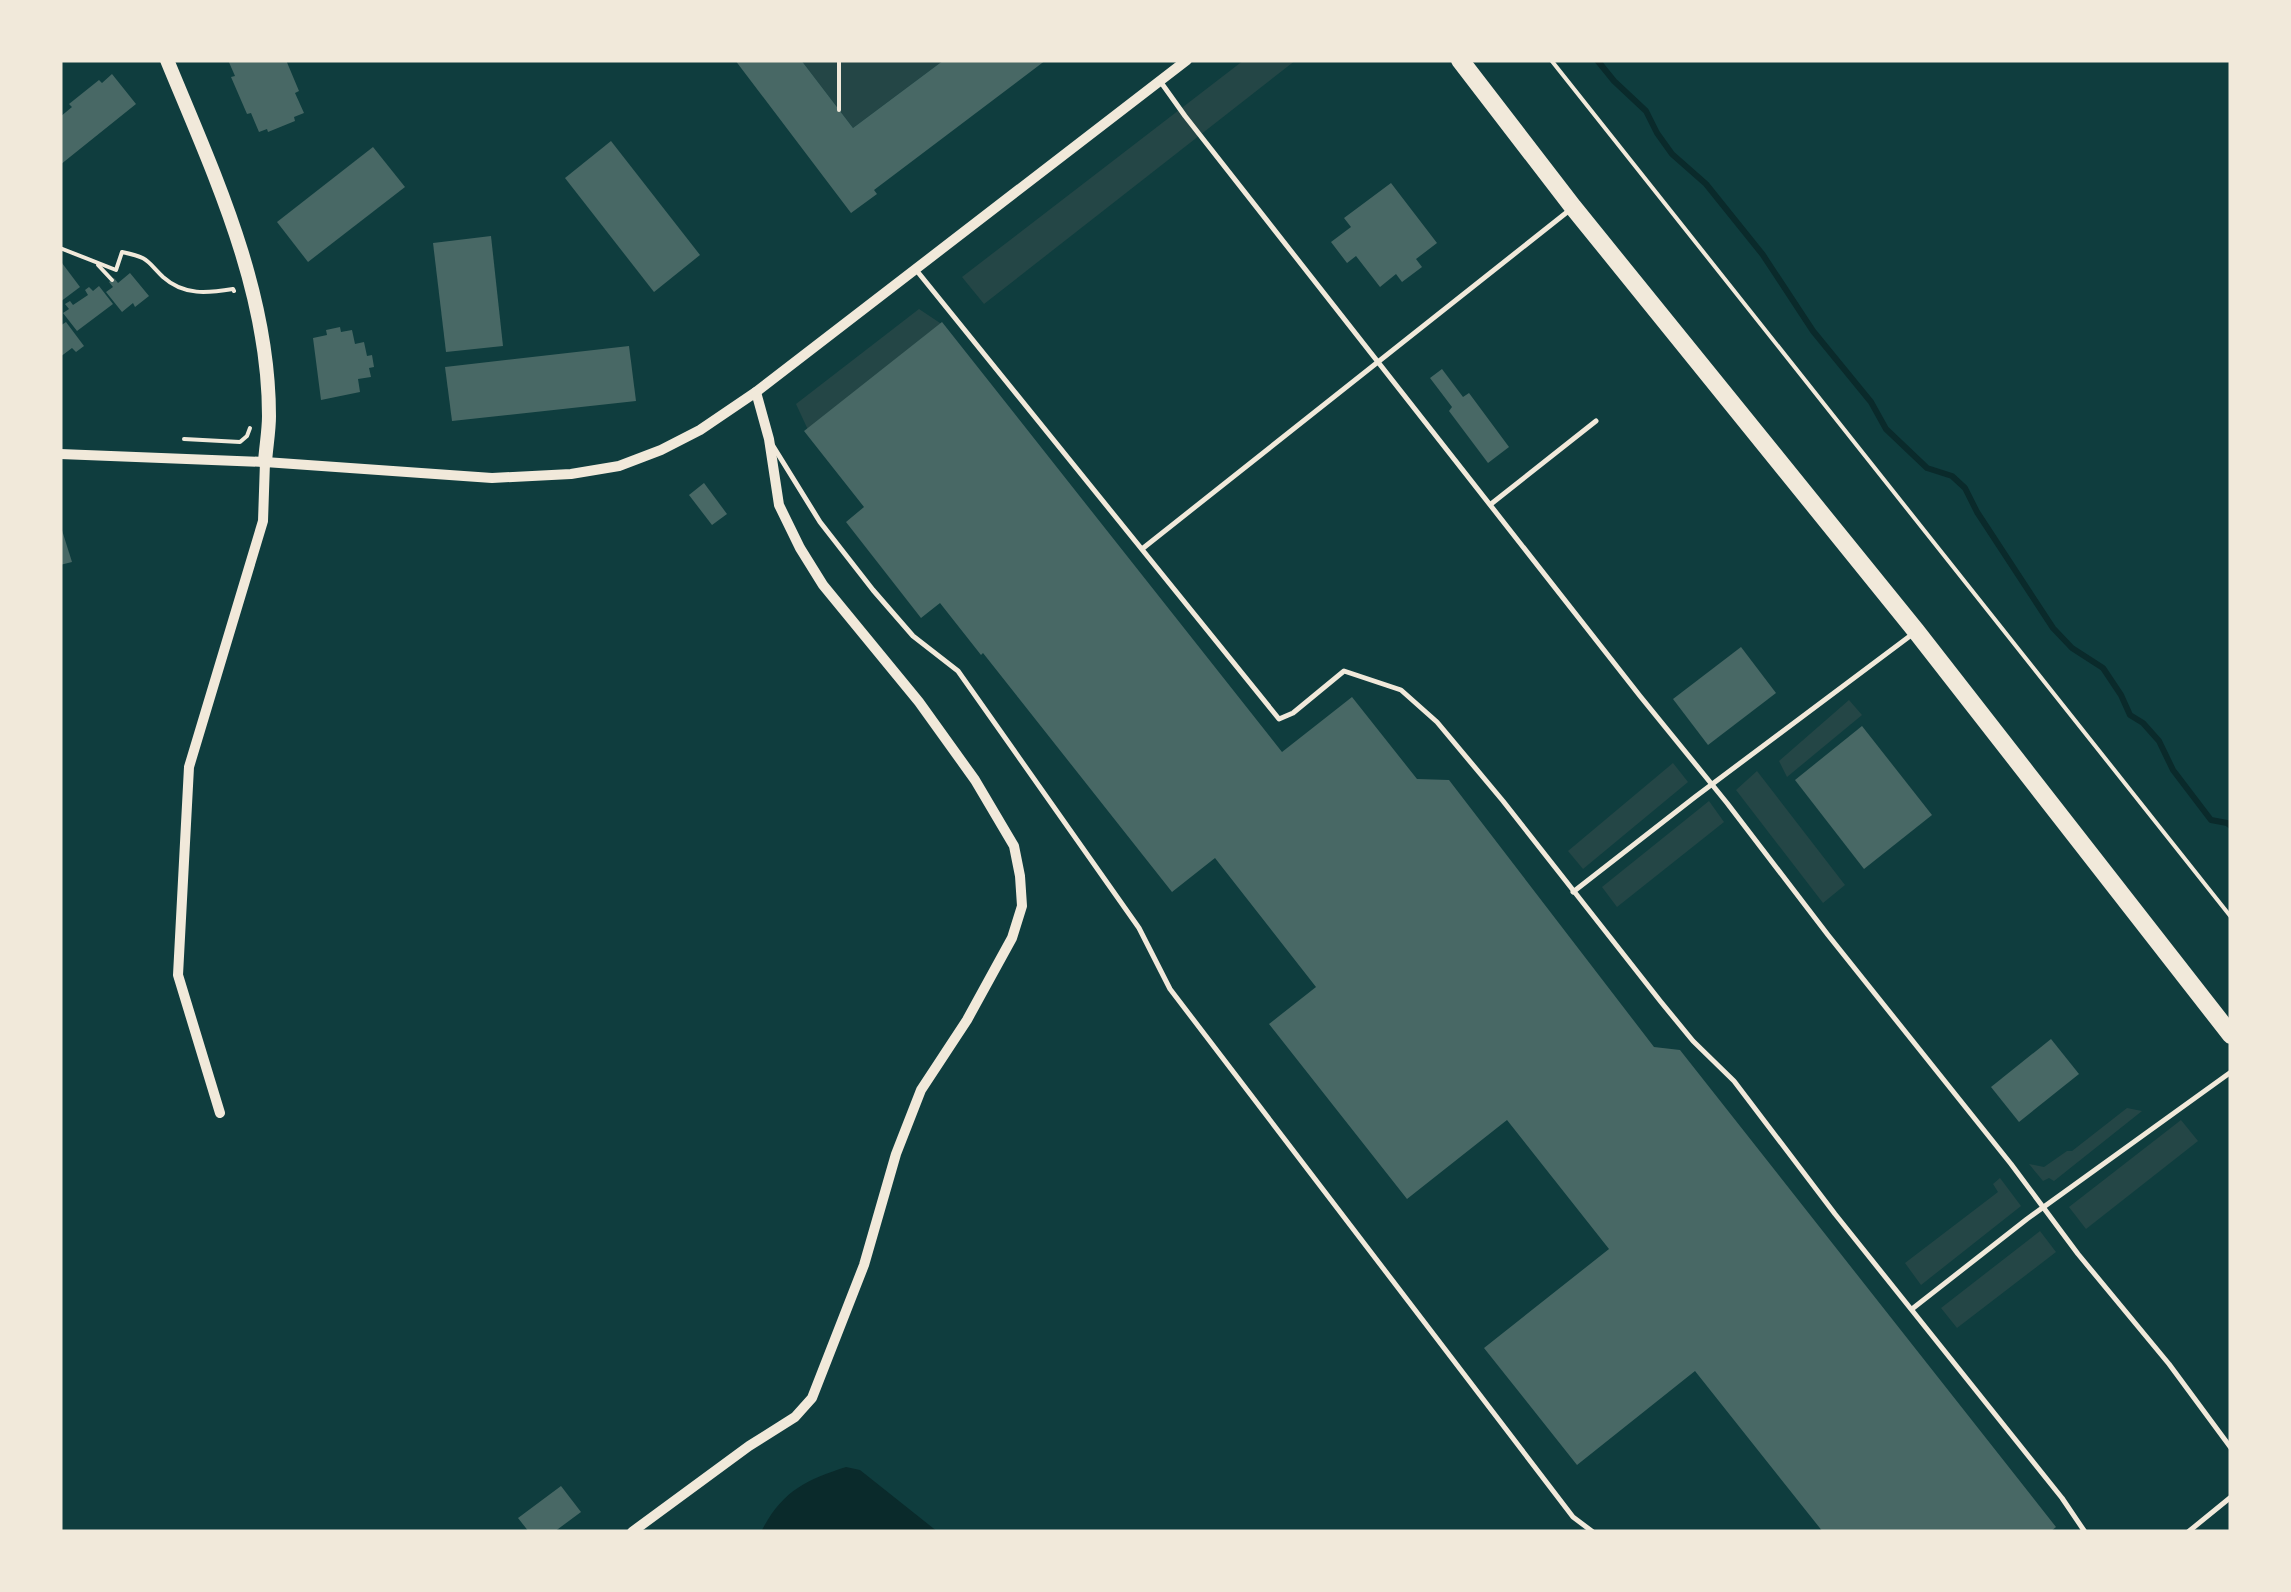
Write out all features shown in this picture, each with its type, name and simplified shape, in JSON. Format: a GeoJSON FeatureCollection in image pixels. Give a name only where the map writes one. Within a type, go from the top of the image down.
{"type":"FeatureCollection","features":[{"type":"Feature","properties":{"kind":"main road"},"geometry":{"type":"LineString","coordinates":[[1460,60],[1573,207],[1916,631],[2231,1035]]}},
{"type":"Feature","properties":{"kind":"street"},"geometry":{"type":"LineString","coordinates":[[168,60],[249,272],[263,342],[269,416],[263,521],[189,767],[178,975],[220,1113]]}},
{"type":"Feature","properties":{"kind":"street"},"geometry":{"type":"LineString","coordinates":[[60,454],[265,462],[492,478],[571,474],[619,466],[700,430],[756,392],[1187,60]]}},
{"type":"Feature","properties":{"kind":"street"},"geometry":{"type":"LineString","coordinates":[[632,1532],[794,1416],[812,1398],[864,1265],[896,1154],[921,1090],[994,971],[1012,938],[1022,906],[1014,846],[975,780],[919,702],[824,586],[800,548],[779,505],[769,440],[756,392]]}},
{"type":"Feature","properties":{"kind":"lane"},"geometry":{"type":"LineString","coordinates":[[1160,81],[2078,1254],[2169,1364],[2231,1448]]}},
{"type":"Feature","properties":{"kind":"lane"},"geometry":{"type":"LineString","coordinates":[[1142,549],[1573,207]]}},
{"type":"Feature","properties":{"kind":"lane"},"geometry":{"type":"LineString","coordinates":[[915,269],[1279,719],[1293,713],[1344,670],[1400,690],[1437,722],[1693,1040],[1734,1081],[2085,1532]]}},
{"type":"Feature","properties":{"kind":"lane"},"geometry":{"type":"LineString","coordinates":[[1491,504],[1596,421]]}},
{"type":"Feature","properties":{"kind":"lane"},"geometry":{"type":"LineString","coordinates":[[769,440],[820,522],[873,590],[913,636],[958,671],[1139,928],[1170,989],[1574,1517],[1592,1532]]}},
{"type":"Feature","properties":{"kind":"lane"},"geometry":{"type":"LineString","coordinates":[[1573,892],[1916,631]]}},
{"type":"Feature","properties":{"kind":"lane"},"geometry":{"type":"LineString","coordinates":[[1912,1308],[2044,1206],[2231,1072]]}},
{"type":"Feature","properties":{"kind":"lane"},"geometry":{"type":"LineString","coordinates":[[2188,1532],[2231,1497]]}},
{"type":"Feature","properties":{"kind":"lane"},"geometry":{"type":"LineString","coordinates":[[2069,1532],[2079,1523]]}},
{"type":"Feature","properties":{"kind":"path"},"geometry":{"type":"LineString","coordinates":[[838,110],[839,60]]}},
{"type":"Feature","properties":{"kind":"path"},"geometry":{"type":"LineString","coordinates":[[1552,60],[2231,917]]}},
{"type":"Feature","properties":{"kind":"path"},"geometry":{"type":"LineString","coordinates":[[60,248],[116,270],[122,252],[140,256],[184,290],[196,293],[233,288],[237,307]]}},
{"type":"Feature","properties":{"kind":"path"},"geometry":{"type":"LineString","coordinates":[[60,260],[70,252]]}},
{"type":"Feature","properties":{"kind":"path"},"geometry":{"type":"LineString","coordinates":[[95,262],[112,280]]}},
{"type":"Feature","properties":{"kind":"path"},"geometry":{"type":"LineString","coordinates":[[184,439],[240,442],[247,436],[253,419]]}},
{"type":"Feature","properties":{"kind":"shaded area"},"geometry":{"type":"Polygon","coordinates":[[[801,60],[944,60],[853,128],[801,60]]]}},
{"type":"Feature","properties":{"kind":"shaded area"},"geometry":{"type":"Polygon","coordinates":[[[1244,60],[1296,60],[984,304],[962,277],[1244,60]]]}},
{"type":"Feature","properties":{"kind":"shaded area"},"geometry":{"type":"Polygon","coordinates":[[[919,309],[946,327],[809,432],[796,404],[919,309]]]}},
{"type":"Feature","properties":{"kind":"shaded area"},"geometry":{"type":"Polygon","coordinates":[[[1849,700],[1862,715],[1787,777],[1779,761],[1849,700]]]}},
{"type":"Feature","properties":{"kind":"shaded area"},"geometry":{"type":"Polygon","coordinates":[[[1673,763],[1688,782],[1583,869],[1568,851],[1673,763]]]}},
{"type":"Feature","properties":{"kind":"shaded area"},"geometry":{"type":"Polygon","coordinates":[[[1757,771],[1845,885],[1823,903],[1736,790],[1757,771]]]}},
{"type":"Feature","properties":{"kind":"shaded area"},"geometry":{"type":"Polygon","coordinates":[[[1709,801],[1724,822],[1617,907],[1602,887],[1709,801]]]}},
{"type":"Feature","properties":{"kind":"shaded area"},"geometry":{"type":"Polygon","coordinates":[[[2127,1108],[2142,1111],[2054,1181],[2043,1181],[2029,1164],[2044,1167],[2072,1151],[2127,1108]]]}},
{"type":"Feature","properties":{"kind":"shaded area"},"geometry":{"type":"Polygon","coordinates":[[[2181,1120],[2198,1141],[2086,1229],[2069,1207],[2181,1120]]]}},
{"type":"Feature","properties":{"kind":"shaded area"},"geometry":{"type":"Polygon","coordinates":[[[2000,1178],[2021,1206],[1921,1285],[1905,1263],[1998,1192],[1993,1184],[2000,1178]]]}},
{"type":"Feature","properties":{"kind":"shaded area"},"geometry":{"type":"Polygon","coordinates":[[[2040,1231],[2056,1252],[1957,1328],[1941,1308],[2040,1231]]]}},
{"type":"Feature","properties":{"kind":"shaded area"},"geometry":{"type":"Polygon","coordinates":[[[846,1467],[860,1470],[938,1532],[761,1532],[777,1507],[796,1489],[846,1467]]]}},
{"type":"Feature","properties":{"kind":"building"},"geometry":{"type":"Polygon","coordinates":[[[228,60],[286,60],[304,113],[294,117],[295,121],[259,132],[231,77],[235,76],[228,60]]]}},
{"type":"Feature","properties":{"kind":"building"},"geometry":{"type":"Polygon","coordinates":[[[735,60],[801,60],[853,128],[944,60],[1046,60],[874,190],[877,194],[851,213],[735,60]]]}},
{"type":"Feature","properties":{"kind":"building"},"geometry":{"type":"Polygon","coordinates":[[[112,74],[136,104],[60,165],[60,117],[72,107],[69,104],[112,74]]]}},
{"type":"Feature","properties":{"kind":"building"},"geometry":{"type":"Polygon","coordinates":[[[611,141],[700,255],[654,292],[565,178],[611,141]]]}},
{"type":"Feature","properties":{"kind":"building"},"geometry":{"type":"Polygon","coordinates":[[[373,147],[405,187],[308,262],[277,222],[373,147]]]}},
{"type":"Feature","properties":{"kind":"building"},"geometry":{"type":"Polygon","coordinates":[[[1391,183],[1437,243],[1416,259],[1422,267],[1402,282],[1396,274],[1380,287],[1356,256],[1347,263],[1331,242],[1351,227],[1344,218],[1391,183]]]}},
{"type":"Feature","properties":{"kind":"building"},"geometry":{"type":"Polygon","coordinates":[[[491,236],[503,346],[446,352],[433,243],[491,236]]]}},
{"type":"Feature","properties":{"kind":"building"},"geometry":{"type":"Polygon","coordinates":[[[60,265],[80,287],[60,302],[60,265]]]}},
{"type":"Feature","properties":{"kind":"building"},"geometry":{"type":"Polygon","coordinates":[[[130,273],[149,296],[122,312],[106,292],[113,287],[109,282],[114,278],[118,283],[130,273]]]}},
{"type":"Feature","properties":{"kind":"building"},"geometry":{"type":"Polygon","coordinates":[[[99,286],[113,304],[77,331],[63,313],[69,309],[65,304],[70,301],[73,305],[88,295],[85,290],[89,287],[93,291],[99,286]]]}},
{"type":"Feature","properties":{"kind":"building"},"geometry":{"type":"Polygon","coordinates":[[[66,322],[84,346],[76,352],[72,348],[60,357],[60,326],[66,322]]]}},
{"type":"Feature","properties":{"kind":"building"},"geometry":{"type":"Polygon","coordinates":[[[942,322],[1282,752],[1352,697],[1417,779],[1449,780],[1654,1047],[1680,1050],[2056,1527],[2050,1532],[1823,1532],[1695,1371],[1577,1465],[1484,1348],[1609,1249],[1507,1120],[1407,1199],[1269,1024],[1316,987],[1215,858],[1172,892],[940,603],[921,618],[846,522],[864,507],[804,431],[942,322]]]}},
{"type":"Feature","properties":{"kind":"building"},"geometry":{"type":"Polygon","coordinates":[[[340,327],[341,332],[352,330],[355,344],[364,342],[374,367],[369,368],[371,377],[358,379],[360,392],[321,400],[313,338],[340,327]]]}},
{"type":"Feature","properties":{"kind":"building"},"geometry":{"type":"Polygon","coordinates":[[[629,346],[636,401],[452,421],[445,367],[629,346]]]}},
{"type":"Feature","properties":{"kind":"building"},"geometry":{"type":"Polygon","coordinates":[[[1442,369],[1463,397],[1469,393],[1509,447],[1488,463],[1430,378],[1442,369]]]}},
{"type":"Feature","properties":{"kind":"building"},"geometry":{"type":"Polygon","coordinates":[[[704,483],[727,514],[712,525],[689,495],[704,483]]]}},
{"type":"Feature","properties":{"kind":"building"},"geometry":{"type":"Polygon","coordinates":[[[60,524],[72,562],[60,565],[60,524]]]}},
{"type":"Feature","properties":{"kind":"building"},"geometry":{"type":"Polygon","coordinates":[[[1741,647],[1776,693],[1708,745],[1673,699],[1741,647]]]}},
{"type":"Feature","properties":{"kind":"building"},"geometry":{"type":"Polygon","coordinates":[[[1862,726],[1932,815],[1864,869],[1795,780],[1862,726]]]}},
{"type":"Feature","properties":{"kind":"building"},"geometry":{"type":"Polygon","coordinates":[[[2051,1039],[2079,1074],[2019,1122],[1991,1087],[2051,1039]]]}},
{"type":"Feature","properties":{"kind":"building"},"geometry":{"type":"Polygon","coordinates":[[[561,1486],[581,1512],[554,1532],[529,1532],[518,1518],[561,1486]]]}},
{"type":"Feature","properties":{"kind":"waterway"},"geometry":{"type":"LineString","coordinates":[[1597,60],[1646,111],[1672,154],[1706,184],[1763,255],[1813,331],[1871,402],[1886,429],[1927,468],[1952,476],[1965,488],[2053,628],[2072,648],[2103,668],[2130,715],[2159,741],[2173,770],[2211,820],[2231,826]]}}]}
